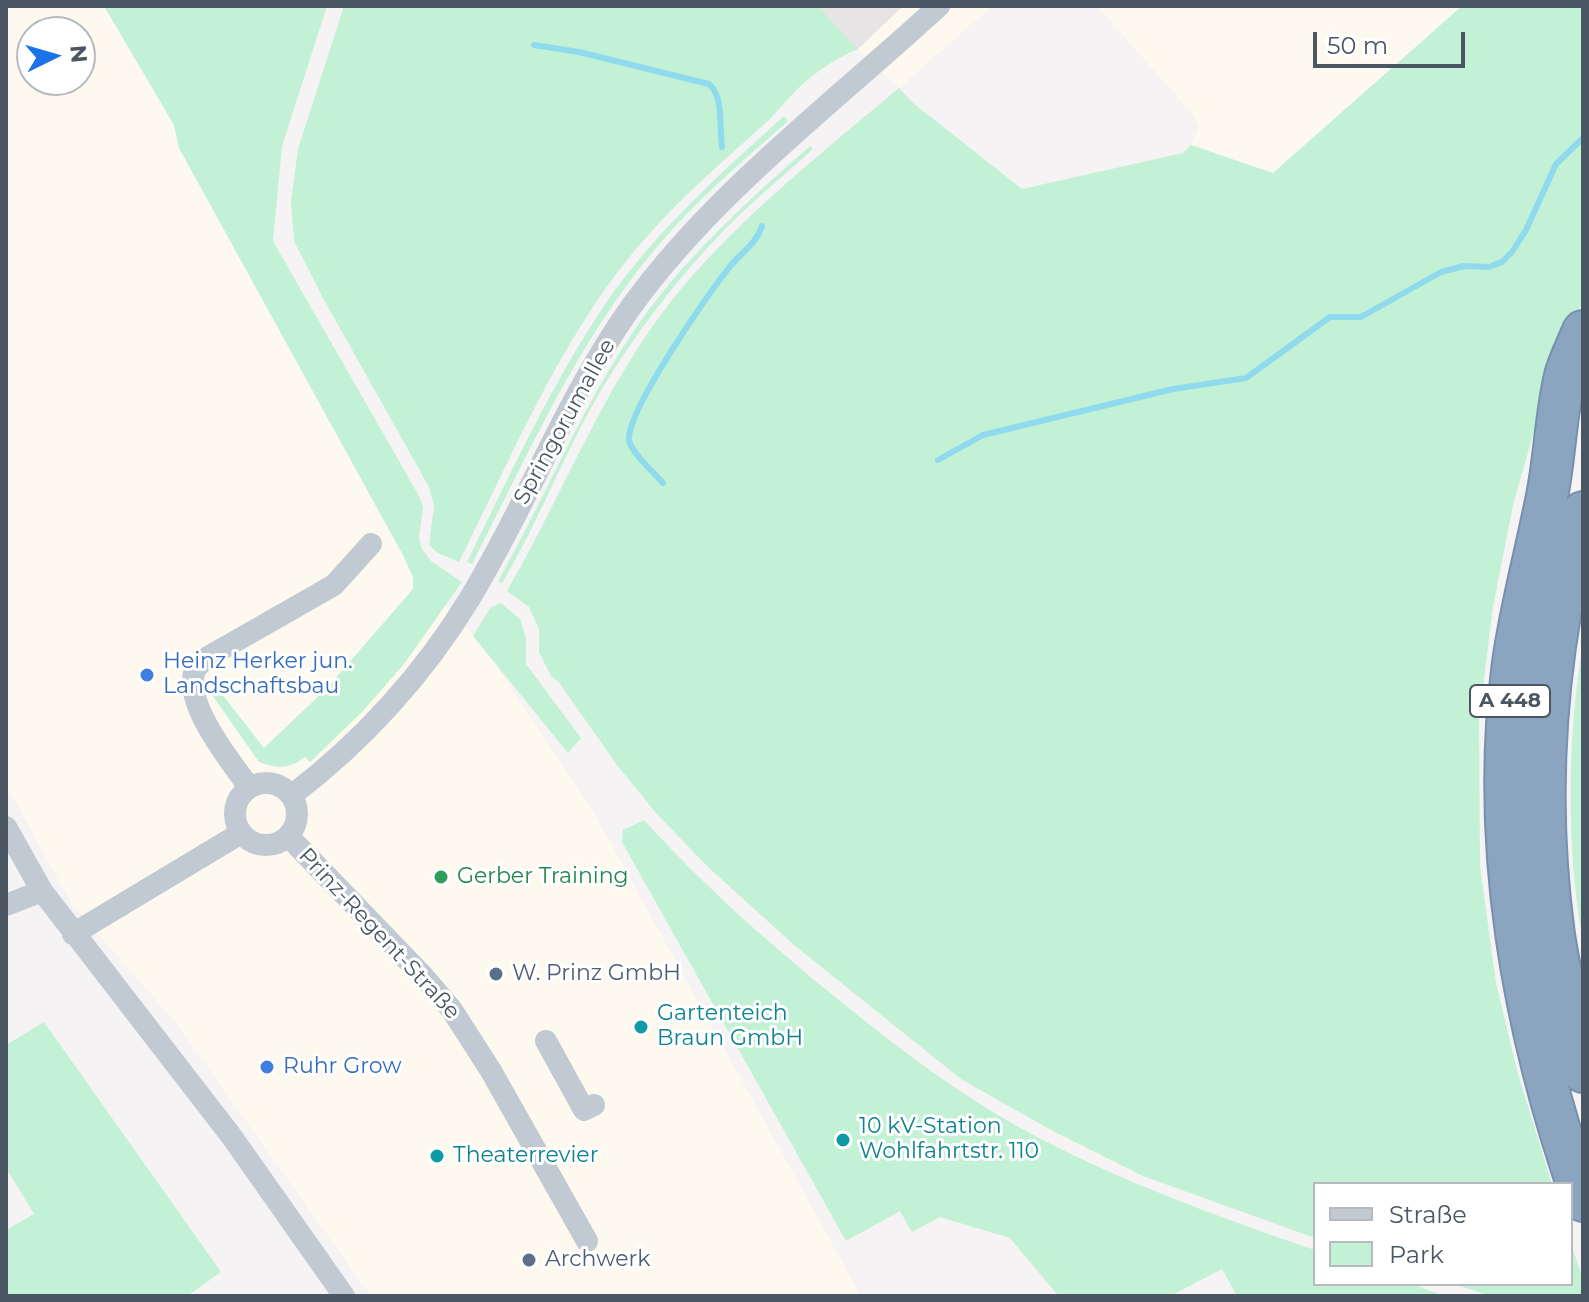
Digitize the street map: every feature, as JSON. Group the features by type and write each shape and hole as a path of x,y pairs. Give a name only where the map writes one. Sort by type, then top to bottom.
{"highway":[{"path":"1548,491 1565,375 1583,331"},
{"name":"A 448","path":"1583,388 1548,491 1523,598 1512,667 1507,754 1509,868 1515,927 1545,1082 1583,1201"},
{"name":"A 448","path":"1583,512 1565,589 1550,692 1546,759 1549,885 1555,936 1583,1072"},
{"path":"1550,692 1583,584"}],"street":[{"name":"Springorumallee","path":"292,795 357,739 399,694 470,599 588,372 652,279 705,218 939,6"},
{"path":"249,787 214,737 194,697 196,667 208,657 334,585 371,544"},
{"path":"73,934 241,833 234,816 235,804 249,787 263,782 274,783 292,795"},
{"name":"Prinz-Regent-Straße","path":"241,833 249,841 268,845 288,836 297,819 292,795"},
{"path":"6,827 42,891 232,1137 344,1296"},
{"name":"Prinz-Regent-Straße","path":"288,836 452,1010 491,1071 587,1241"},
{"path":"6,905 42,891"},
{"path":"546,1041 584,1110 594,1105"}],"shaded area":[{"path":"6,6 104,6 174,125 179,148 402,553 487,652 591,808 861,1296 371,1296 177,1024 71,903 6,784"},
{"path":"815,6 903,6 856,51"},
{"path":"818,6 992,6 899,88 857,49"},
{"path":"1097,6 1462,6 1273,173 1191,145 1199,127 1190,111"}],"green space":[{"path":"104,6 327,6 282,146 273,241 419,496 423,507 419,538 422,549 431,561 462,582 404,664 362,712 310,762 305,757 283,767 259,762 208,689 218,689 264,748 326,689 413,589 413,577 179,148 174,125"},
{"path":"344,6 818,6 857,49 804,83 764,125 676,205 620,269 567,349 521,434 459,562 438,553 429,545 434,506 429,487 294,241 291,202 298,149"},
{"path":"1462,6 1583,6 1583,300 1540,410 1513,505 1493,607 1479,720 1480,866 1496,983 1518,1074 1551,1182 1313,1182 1313,1237 1143,1176 1049,1129 961,1079 794,945 708,867 656,813 617,765 558,681 551,676 539,652 539,629 529,607 507,591 627,365 676,295 754,212 899,88 913,103 1022,189 1183,153 1191,145 1273,173"},
{"path":"784,116 788,121 687,214 627,284 577,361 472,564 467,562 550,395 608,300 669,226"},
{"path":"810,146 813,149 737,217 698,258 641,330 589,411 516,559 502,583 498,581 595,395 650,308 714,235"},
{"path":"501,603 520,619 526,638 526,664 581,738 568,753 473,636 490,608"},
{"path":"1583,644 1583,942 1571,831 1571,754"},
{"path":"644,820 712,890 809,976 908,1054 1012,1123 1073,1155 1141,1185 1313,1249 1313,1286 1417,1286 1444,1296 1237,1296 1222,1269 1170,1296 1064,1296 1056,1293 1010,1238 940,1217 912,1232 900,1211 846,1241 622,842 623,830"},
{"path":"44,1022 221,1272 187,1296 6,1296 6,1230 34,1214 6,1168 6,1045"},
{"path":"1573,1250 1583,1279 1583,1296 1490,1296 1460,1286 1573,1286"}],"waterway":[{"path":"534,45 579,52 709,84 719,104 722,147"},
{"path":"938,460 983,435 1173,389 1246,378 1330,317 1361,317 1441,272 1464,266 1489,267 1502,262 1526,230 1556,164 1583,138"},
{"path":"663,483 630,445 632,425 654,380 687,327 728,269 756,239 762,226"}],"place":[{"name":"Heinz Herker jun. Landschaftsbau","path":"147,675"},
{"name":"Gerber Training","path":"441,877"},
{"name":"W. Prinz GmbH","path":"496,974"},
{"name":"Gartenteich Braun GmbH","path":"641,1027"},
{"name":"Ruhr Grow","path":"267,1067"},
{"name":"10 kV-Station Wohlfahrtstr. 110","path":"843,1140"},
{"name":"Theaterrevier","path":"437,1156"},
{"name":"Archwerk","path":"529,1260"}]}
